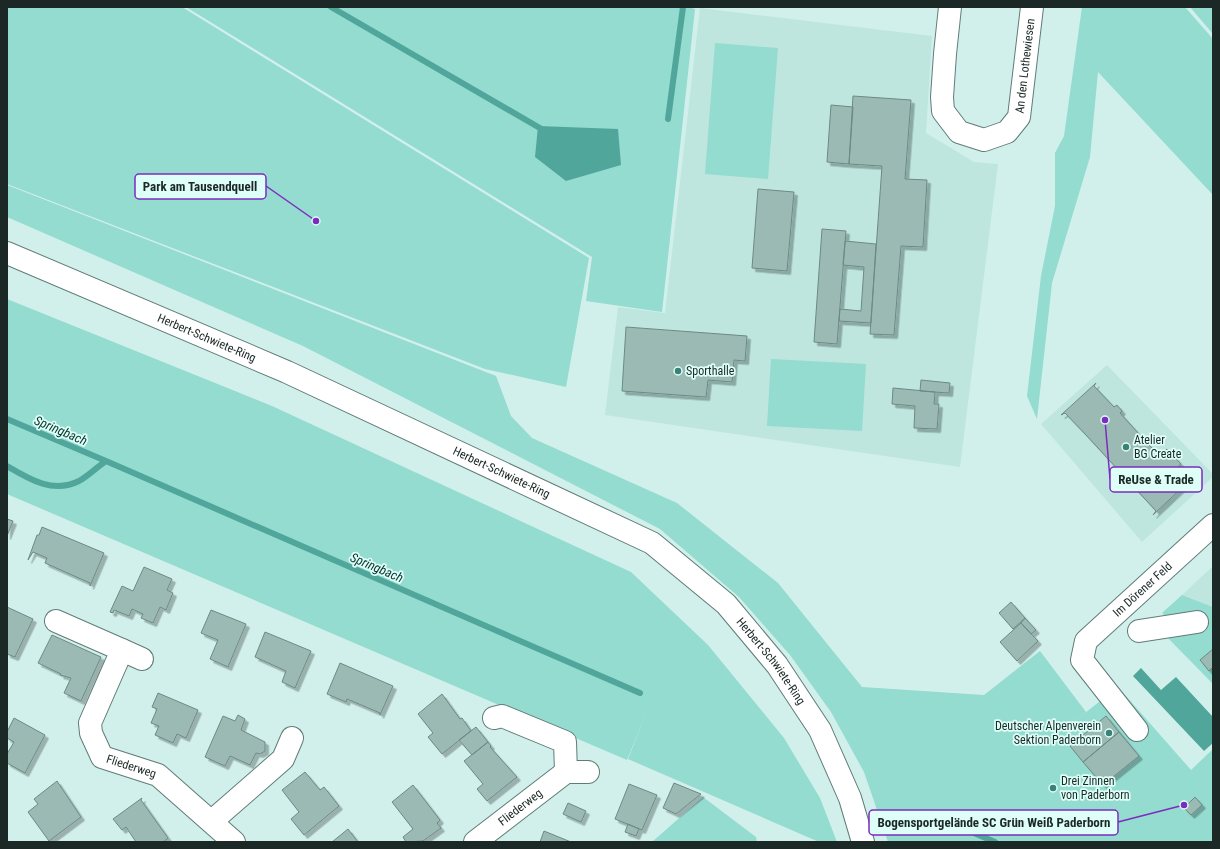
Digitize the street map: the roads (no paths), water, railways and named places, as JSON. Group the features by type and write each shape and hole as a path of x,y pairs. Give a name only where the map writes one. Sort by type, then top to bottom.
{"street":[{"name":"An den Lothewiesen","path":"950,7 942,90 943,111 959,132 984,140 1007,132 1019,117 1032,7"},
{"name":"Herbert-Schwiete-Ring","path":"7,253 287,372 652,543 726,604 777,665 820,730 850,798 863,842"},
{"name":"Im Dörener Feld","path":"1137,730 1082,660 1086,641 1213,525"},
{"path":"1119,611 1145,638 1197,622"},
{"path":"56,620 142,658"},
{"name":"Fliederweg","path":"122,650 90,723 91,733 102,757 158,775 212,821 231,841"},
{"path":"494,718 502,716 565,742 566,772 588,772"},
{"path":"212,821 283,759 292,738"},
{"name":"Fliederweg","path":"475,842 566,772"}],"waterway":[{"path":"331,7 545,131"},
{"path":"668,119 683,7"},
{"name":"Springbach","path":"7,419 106,461"},
{"name":"Springbach","path":"7,466 33,480 60,486 69,485 79,481 106,461 640,693"},
{"name":"Springbach","path":"953,824 995,842"}],"place":[{"name":"Park am Tausendquell","path":"316,221"},
{"name":"Sporthalle","path":"678,371"},
{"name":"ReUse & Trade","path":"1105,420"},
{"name":"Atelier BG Create","path":"1126,447"},
{"name":"Deutscher Alpenverein Sektion Paderborn","path":"1109,733"},
{"name":"Drei Zinnen von Paderborn","path":"1053,788"},
{"name":"Bogensportgelände SC Grün Weiß Paderborn","path":"1184,805"}]}
